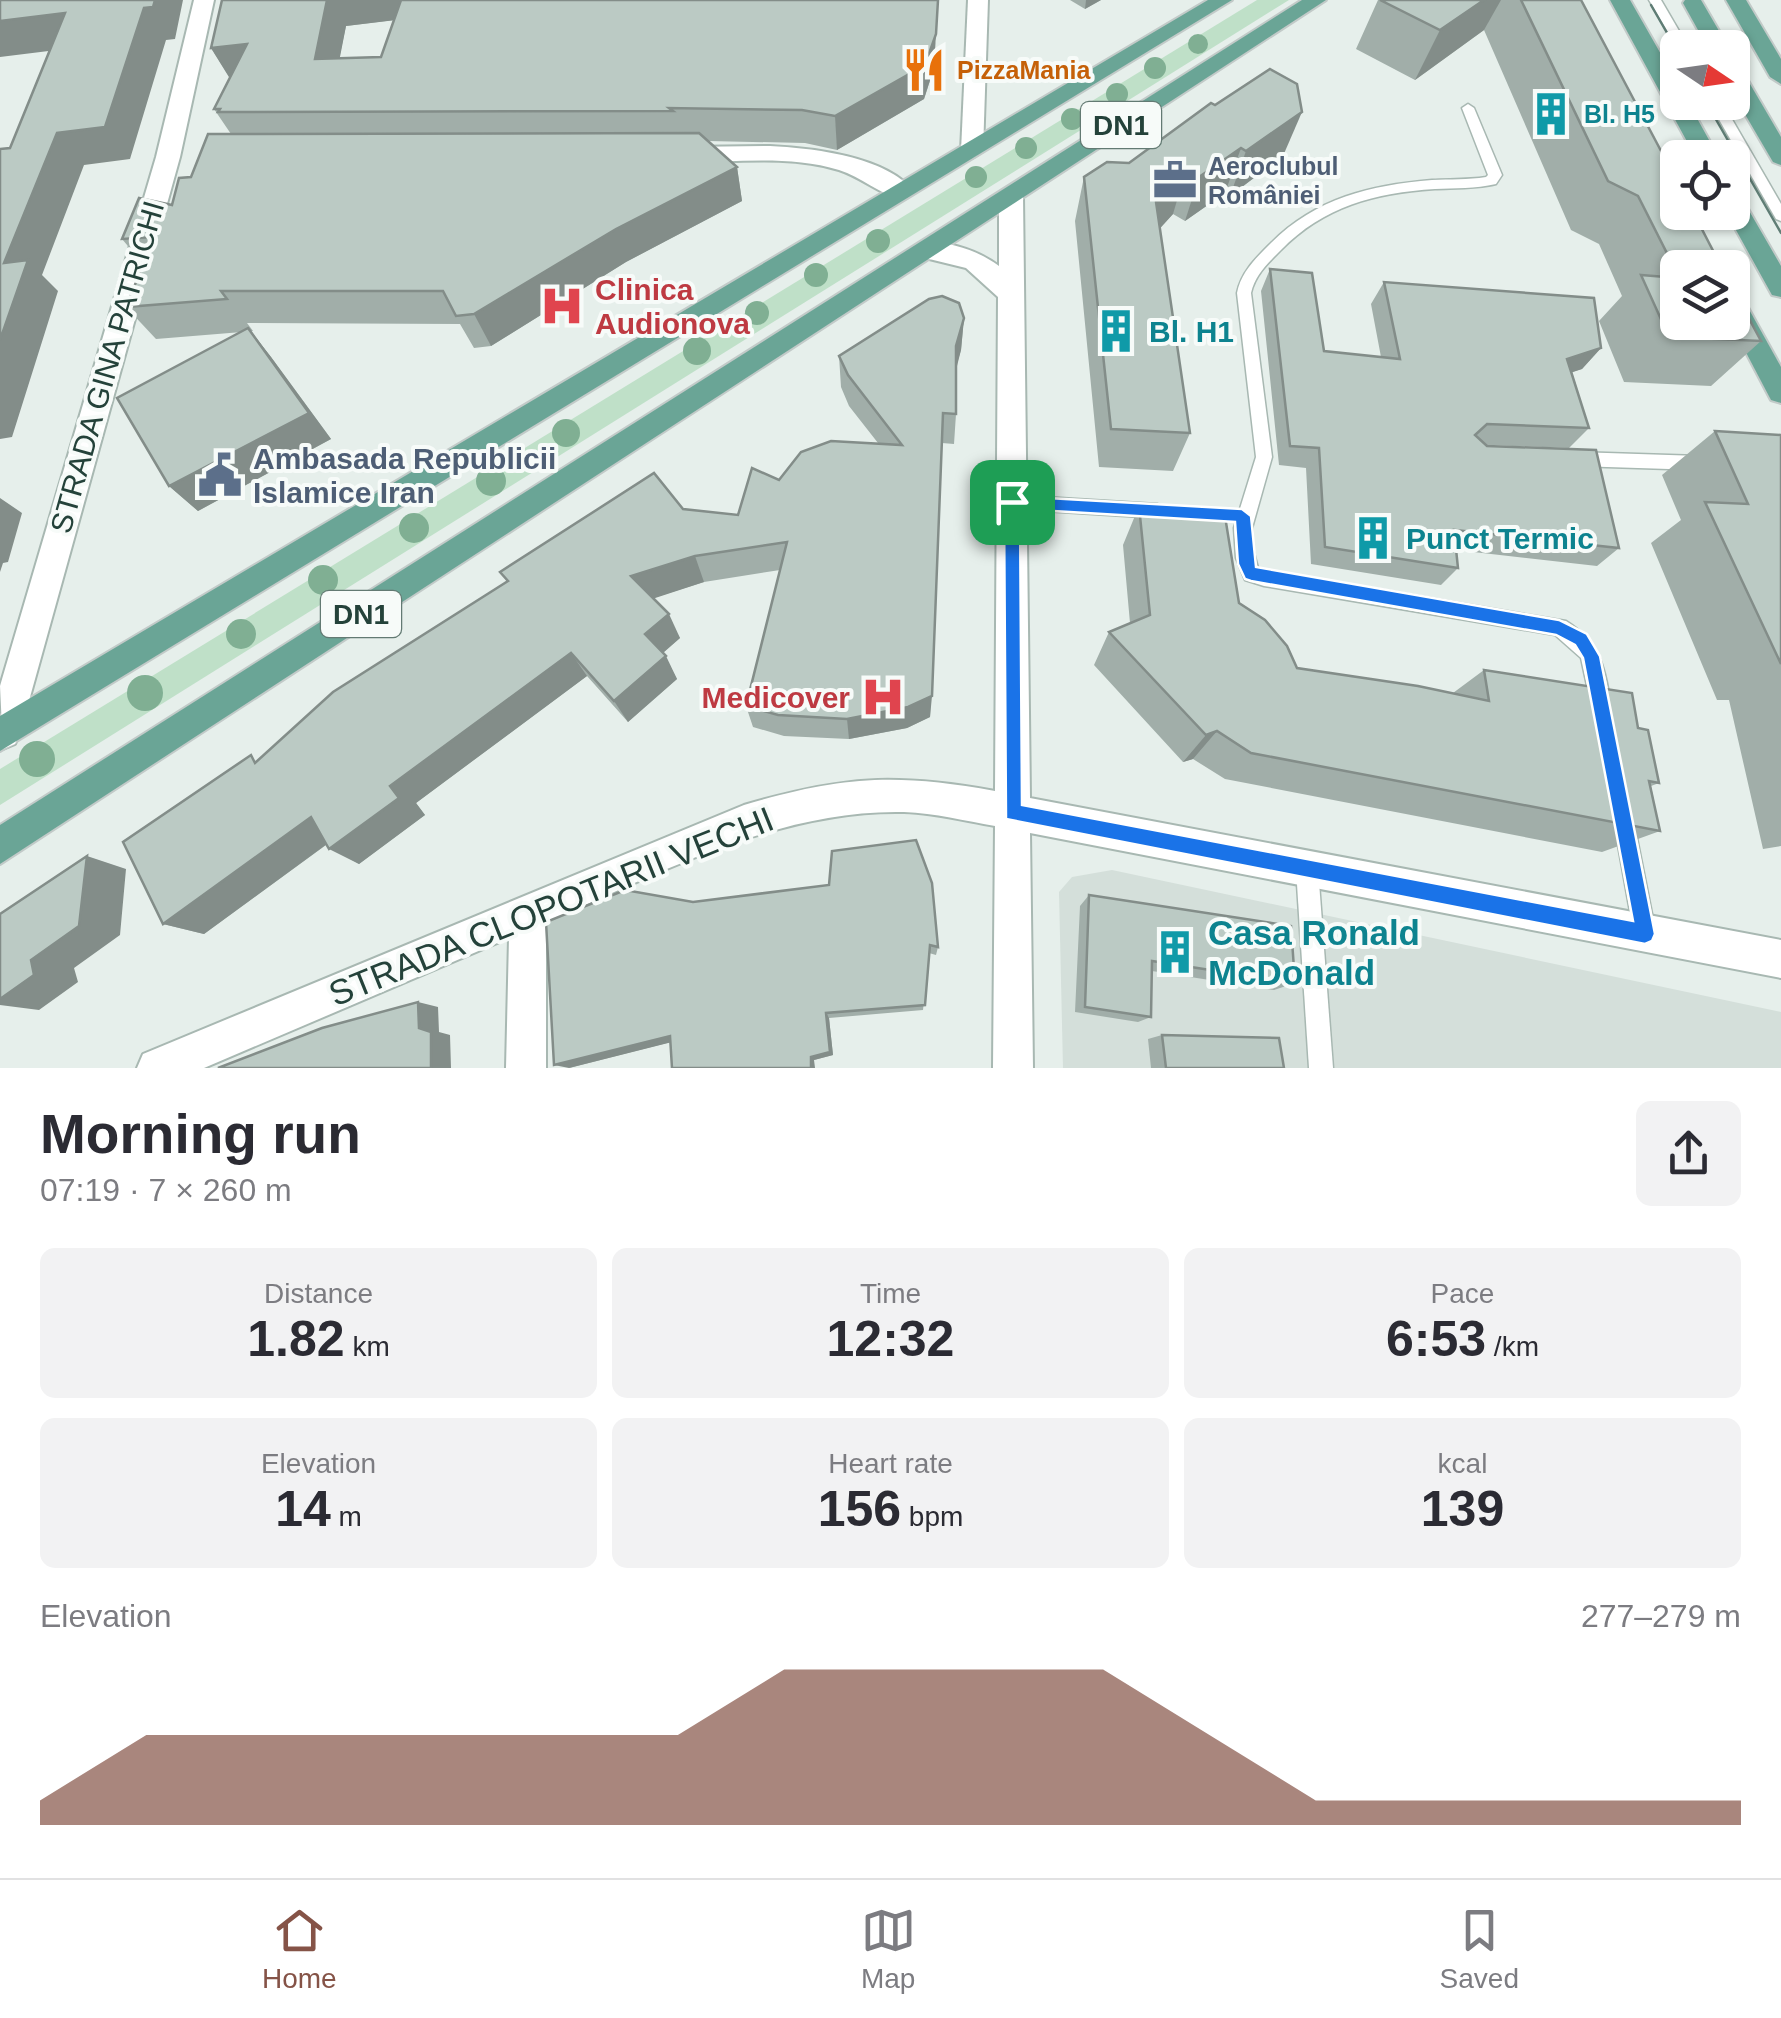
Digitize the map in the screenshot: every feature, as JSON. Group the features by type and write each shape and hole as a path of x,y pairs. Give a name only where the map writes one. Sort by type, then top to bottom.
{"main road":[{"name":"DN1","path":"2,734 1222,0"},
{"name":"DN1","path":"0,846 1316,0"},
{"path":"1620,0 1698,140"},
{"path":"1736,0 1781,76"},
{"path":"1693,3 1708,30"},
{"path":"1750,103 1781,156"},
{"path":"1748,230 1781,288"},
{"path":"1750,335 1781,392"}],"street":[{"name":"STRADA GINA PATRICHI","path":"2,734 178,157 204,0"},
{"path":"972,151 978,0"},
{"path":"665,155 825,156 858,166 902,192"},
{"path":"1011,196 1013,1068"},
{"path":"926,250 977,261 993,272 1012,295"},
{"name":"STRADA CLOPOTARII VECHI","path":"157,1068 719,831 806,804 890,793 1013,812 1781,959"},
{"path":"526,1068 528,913"}],"lane":[{"path":"1655,0 1672,30"},
{"path":"1468,108 1494,175 1491,180 1387,188 1332,202 1316,210 1247,280 1244,293 1264,457 1260,478 1233,515 1251,574 1559,628 1581,639 1592,656 1606,730"},
{"path":"1725,120 1781,216"},
{"path":"1548,458 1723,464"},
{"path":"1012,502 1185,512"},
{"path":"1620,804 1645,934"},
{"path":"1306,870 1321,1068"}],"shaded area":[{"path":"1112,870 1781,1012 1781,1068 1063,1068 1059,892 1072,877"}],"green space":[{"path":"1257,0 1289,0 0,805 0,769"}],"building":[{"path":"0,0 155,0 153,7 144,8 105,127 57,133 4,263 28,260 0,340 0,149 10,148 65,13 0,21"},
{"path":"222,0 327,0 315,59 381,57 401,0 938,0 936,34 925,65 835,116 802,110 669,108 673,111 218,112 220,109 214,109 247,44 211,48"},
{"path":"1380,0 1484,0 1440,30"},
{"path":"1521,0 1581,0 1660,149 1660,230 1702,230 1713,250 1665,250 1638,196 1608,181"},
{"path":"1270,69 1297,84 1302,112 1246,151 1241,148 1199,177 1186,170 1156,202 1190,433 1111,429 1084,177 1107,162 1129,163 1211,103 1215,105"},
{"path":"699,133 737,167 616,229 474,314 456,316 443,291 221,291 227,299 126,307 154,237 122,239 139,198 172,205 179,178 191,177 208,134"},
{"path":"1270,269 1312,273 1324,351 1400,359 1384,282 1594,298 1601,348 1567,359 1589,428 1487,424 1475,435 1487,446 1596,450 1619,548 1454,530 1458,568 1325,547 1319,448 1290,446"},
{"path":"1641,275 1660,277 1660,317"},
{"path":"942,296 959,303 964,318 956,346 956,414 943,413 932,696 908,707 847,719 778,715 746,706 787,542 695,556 631,576 669,614 645,634 666,656 614,701 571,653 390,786 399,798 329,849 311,817 163,924 123,842 251,755 255,763 333,692 508,581 500,572 654,473 683,509 738,515 752,468 779,480 801,452 831,441 902,445 848,375 839,356 929,299"},
{"path":"1750,321 1761,341 1738,340 1750,340"},
{"path":"248,328 309,413 169,486 117,398"},
{"path":"1715,431 1781,435 1781,664 1705,502 1748,504"},
{"path":"1139,506 1224,510 1239,603 1265,620 1287,646 1297,668 1489,701 1484,670 1632,693 1638,728 1648,730 1659,783 1649,781 1660,831 1251,753 1217,731 1206,735 1109,632 1150,615"},
{"path":"916,840 932,883 938,947 930,945 925,1005 826,1013 830,1052 811,1057 811,1068 672,1068 670,1036 554,1065 546,922 625,890 693,902 829,885 832,851"},
{"path":"87,856 79,926 31,960 34,975 0,999 0,914"},
{"name":"Casa Ronald McDonald","path":"1089,895 1291,926 1295,983 1152,961 1151,1017 1085,1007"},
{"path":"418,1002 419,1028 431,1032 431,1068 218,1068 322,1028"},
{"path":"1162,1035 1279,1038 1284,1068 1166,1068"}],"tram line":[{"path":"1651,5 1665,30"},
{"path":"1716,120 1781,233"}],"place":[{"name":"PizzaMania","path":"924,70"},
{"name":"Bl. H5","path":"1551,114"},
{"name":"Aeroclubul României","path":"1175,180"},
{"name":"Clinica Audionova","path":"562,306"},
{"name":"Bl. H1","path":"1116,331"},
{"name":"Ambasada Republicii Islamice Iran","path":"220,475"},
{"name":"Punct Termic","path":"1373,538"},
{"name":"Medicover","path":"883,697"},
{"name":"Casa Ronald McDonald","path":"1175,952"}],"route":[{"path":"1012,502 1242,516 1246,564 1251,574 1559,628 1581,639 1592,656 1645,934 1013,812 1012,502"}]}
